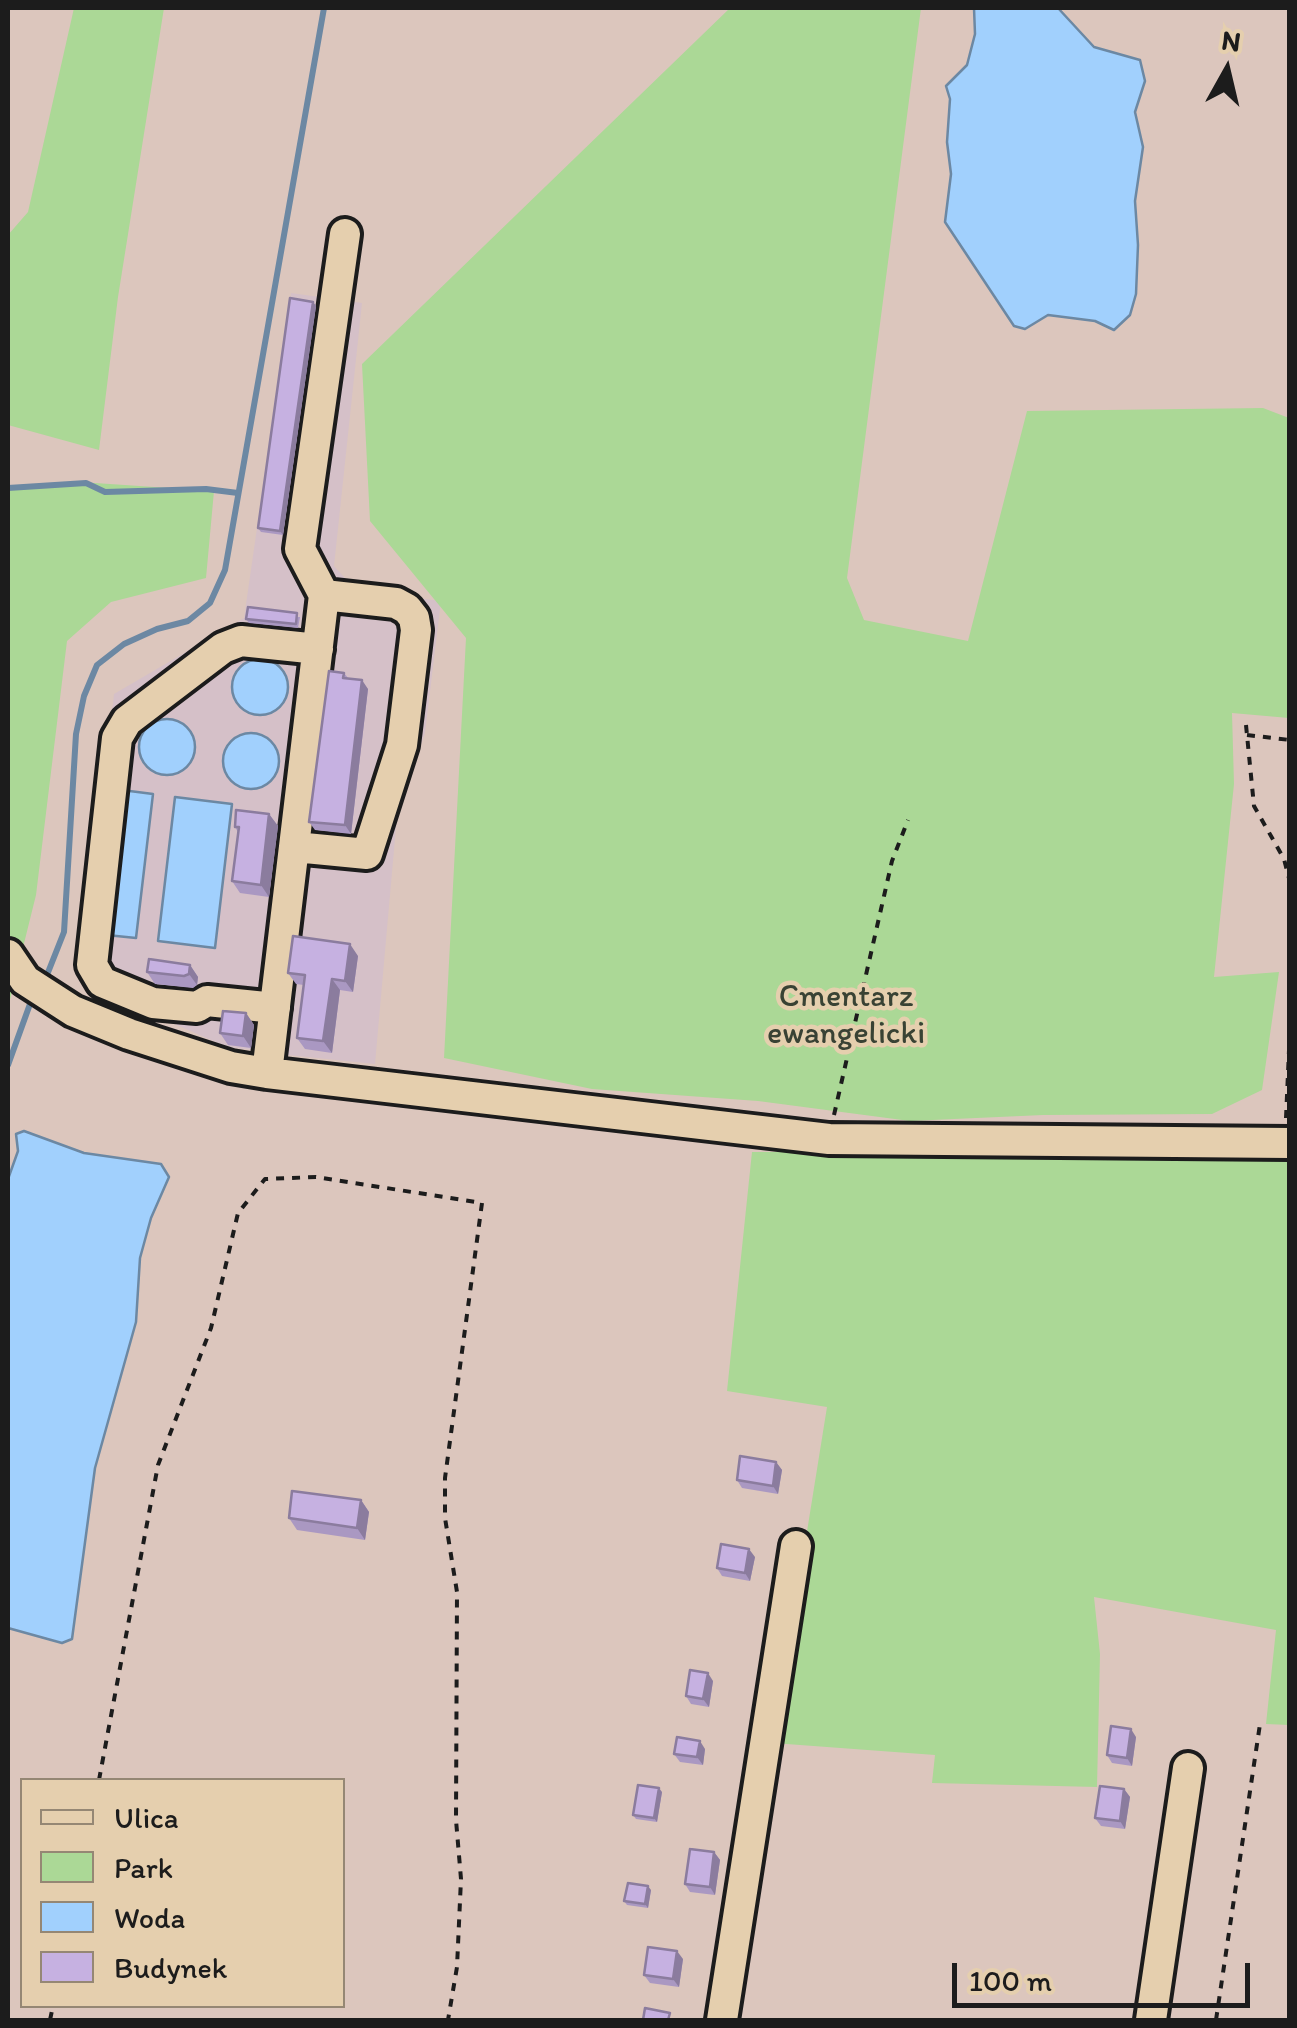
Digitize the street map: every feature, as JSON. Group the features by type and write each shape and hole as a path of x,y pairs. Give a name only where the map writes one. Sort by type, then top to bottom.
{"street":[{"path":"267,1073 324,594 300,548 345,234"},
{"path":"295,847 367,854 402,745 416,630 414,618 396,603 324,594"},
{"path":"275,1008 207,1002 196,1007 153,1003 102,982 92,965 116,738 127,720 223,648 242,641 318,649"},
{"path":"8,955 25,980 73,1010 129,1034 231,1066 267,1073 829,1139 1287,1143"},
{"path":"722,2020 796,1546"},
{"path":"1151,2020 1188,1768"}],"path":[{"path":"1246,725 1254,806 1284,859 1290,882"},
{"path":"1247,735 1290,740"},
{"path":"829,1139 892,861 908,820"},
{"path":"1287,1143 1290,1028"},
{"path":"99,1778 158,1464 210,1328 238,1212 265,1179 316,1177 482,1203 445,1478 445,1518 457,1592 456,1820 461,1879 458,1967 448,2020"},
{"path":"1216,2020 1260,1724"}],"shaded area":[{"path":"291,293 362,303 334,566 356,590 441,601 425,733 397,816 375,1064 288,1055 280,1047 257,1044 253,1050 227,1047 92,988 85,963 114,694 244,618"}],"green space":[{"path":"74,8 164,8 118,297 99,450 8,425 8,235 28,212"},
{"name":"Cmentarz ewangelicki","path":"730,8 921,8 847,578 864,620 968,641 1027,411 1263,408 1289,418 1289,718 1232,713 1234,784 1214,977 1279,972 1262,1090 1212,1114 910,1121 758,1101 592,1089 444,1058 466,638 370,521 362,364"},
{"path":"80,482 214,491 206,578 111,602 67,641 36,895 8,1008 8,486"},
{"path":"1289,1150 1289,1725 1266,1724 1276,1630 1094,1597 1100,1654 1097,1787 932,1783 935,1755 773,1743 827,1407 727,1391 752,1152"}],"water":[{"path":"974,8 1058,8 1094,47 1140,60 1145,81 1135,112 1143,147 1135,201 1136,294 1130,315 1114,330 1095,321 1048,315 1025,329 1014,326 945,222 951,174 947,142 950,99 946,86 967,65 975,34"},
{"path":"260,659 280,667 288,687 280,707 260,715 240,707 232,687 240,667"},
{"path":"167,719 187,727 195,747 187,767 167,775 147,767 139,747 147,727"},
{"path":"251,733 271,741 279,761 271,781 251,789 231,781 223,761 231,741"},
{"path":"114,789 153,794 136,938 97,934"},
{"path":"175,797 232,804 215,948 158,941"},
{"path":"24,1131 84,1153 161,1164 169,1177 151,1218 140,1258 136,1322 95,1468 72,1639 62,1643 8,1628 8,1179 18,1151 16,1134"}],"building":[{"path":"290,298 313,302 280,531 258,528"},
{"path":"248,607 297,613 296,624 246,619"},
{"path":"329,671 344,673 343,678 362,680 345,825 309,822"},
{"path":"236,810 269,814 261,885 232,881 239,827 235,827"},
{"path":"293,936 350,944 345,981 332,979 323,1041 297,1038 305,975 288,973"},
{"path":"149,959 190,965 189,974 147,972"},
{"path":"223,1011 246,1013 243,1036 220,1033"},
{"path":"740,1456 776,1462 773,1486 737,1480"},
{"path":"292,1491 361,1500 357,1528 289,1518"},
{"path":"721,1544 749,1549 745,1573 717,1568"},
{"path":"690,1670 708,1673 703,1699 686,1696"},
{"path":"1111,1726 1131,1729 1127,1758 1107,1755"},
{"path":"677,1737 700,1741 697,1757 674,1754"},
{"path":"638,1785 659,1788 654,1818 633,1815"},
{"path":"1100,1786 1124,1789 1120,1821 1095,1818"},
{"path":"690,1849 714,1852 710,1887 685,1884"},
{"path":"628,1883 648,1886 645,1904 624,1901"},
{"path":"648,1947 677,1951 673,1979 644,1975"},
{"path":"645,2008 670,2013 668,2020 643,2020"}],"waterway":[{"path":"45,980 64,932 76,734 84,696 97,665 124,644 188,621 210,603 225,570 324,8"},
{"path":"8,488 86,483 105,492 206,489 238,493"},
{"path":"8,1065 30,1004"}]}
